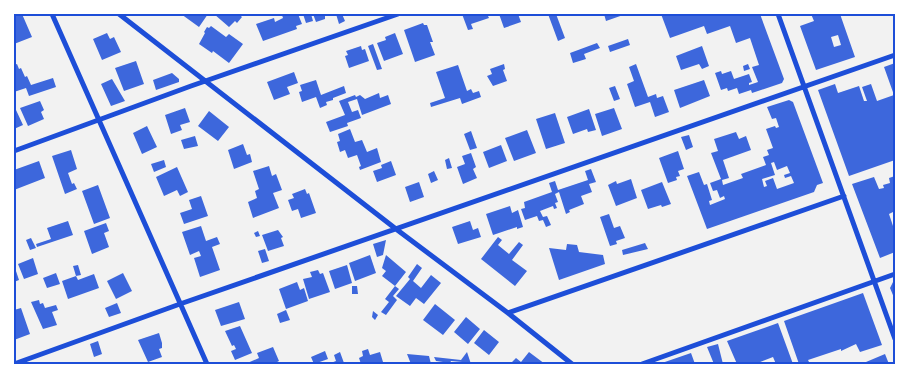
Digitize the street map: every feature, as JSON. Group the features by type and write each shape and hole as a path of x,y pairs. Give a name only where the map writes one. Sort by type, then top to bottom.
{"street":[{"path":"52,14 206,364"},
{"path":"119,14 572,364"},
{"path":"14,151 398,14"},
{"path":"778,14 895,339"},
{"path":"14,364 180,304 805,88 895,55"},
{"path":"508,313 844,196"},
{"path":"642,364 895,274"}],"building":[{"path":"14,14 22,14 32,37 14,44"},
{"path":"181,14 208,14 199,27"},
{"path":"214,14 239,14 242,17 237,23 235,21 229,27"},
{"path":"298,14 302,24 296,26 297,29 263,41 256,24 274,18 275,22 283,18 282,15"},
{"path":"303,14 311,14 313,21 306,23"},
{"path":"313,14 331,14 325,16 325,19 316,22"},
{"path":"336,14 342,14 345,21 339,24"},
{"path":"462,14 487,14 489,18 471,24 473,29 468,30"},
{"path":"499,14 518,14 521,22 504,28"},
{"path":"548,14 556,14 565,38 558,41"},
{"path":"604,14 626,14 606,21"},
{"path":"661,14 760,14 784,79 782,83 752,93 751,90 739,94 737,88 728,91 727,88 721,90 715,73 721,71 722,74 731,71 734,79 749,74 752,82 749,85 758,82 752,67 759,65 750,38 736,43 730,26 707,34 704,26 670,38"},
{"path":"811,14 840,14 855,57 816,70 800,26 814,21","holes":["838,35 841,45 834,47 831,37"]},
{"path":"423,23 427,25 435,55 415,62 404,30"},
{"path":"211,26 226,37 229,34 243,44 229,63 213,51 212,53 199,44 207,27"},
{"path":"107,33 110,39 114,37 121,52 102,60 93,39"},
{"path":"395,33 403,54 384,61 377,43 386,40 385,37"},
{"path":"628,39 630,45 610,52 608,46"},
{"path":"597,43 600,48 584,54 586,59 573,63 570,53"},
{"path":"373,44 382,69 377,70 368,46"},
{"path":"361,46 362,50 365,49 369,61 349,68 345,56 348,55 346,51"},
{"path":"702,46 709,66 702,69 699,64 681,70 676,56"},
{"path":"136,61 144,84 124,91 115,68"},
{"path":"895,63 895,160 849,176 818,90 835,84 838,93 859,86 864,101 867,101 862,87 871,84 877,101 894,95 884,67"},
{"path":"17,64 25,77 27,76 31,85 53,78 56,87 29,96 26,88 14,92 14,65"},
{"path":"504,64 505,69 503,70 507,81 493,86 487,76 492,74 490,69"},
{"path":"636,64 648,97 656,94 657,98 663,96 669,112 655,117 650,102 635,107 627,84 634,81 629,67"},
{"path":"748,64 750,69 744,71 743,66"},
{"path":"458,65 467,91 471,89 473,93 479,91 481,97 462,104 460,98 431,107 430,103 445,98 436,72"},
{"path":"294,72 298,83 287,87 290,94 274,100 267,82"},
{"path":"172,73 179,79 179,82 156,90 153,80"},
{"path":"112,79 125,101 111,106 101,84"},
{"path":"316,80 321,95 344,86 346,93 326,102 327,105 320,108 316,97 302,102 299,92 302,91 300,85"},
{"path":"704,80 710,96 680,108 674,90"},
{"path":"615,86 620,99 614,101 609,88"},
{"path":"379,93 380,98 388,95 391,104 362,115 357,99 348,102 352,112 358,110 361,118 347,123 348,126 330,132 326,122 345,115 339,101 355,95 356,97 360,95 365,99"},
{"path":"789,100 793,102 823,183 817,185 814,192 707,229 687,176 699,172 704,185 707,184 712,200 709,201 710,205 725,199 724,196 720,198 717,190 713,191 710,183 721,179 711,153 718,151 714,139 736,132 739,139 746,136 751,150 723,160 729,178 722,180 723,185 743,178 741,174 766,165 763,157 769,155 767,150 773,148 766,129 775,126 776,128 779,127 776,118 772,119 767,107","holes":["774,162 777,170 787,166 790,173 784,175 785,178 791,176 794,183 777,189 773,178 765,181 767,186 764,187 762,179 775,175 771,163"]},
{"path":"40,101 44,110 41,112 44,119 28,126 20,108"},
{"path":"185,108 190,122 180,125 182,130 171,134 165,115"},
{"path":"614,108 622,129 602,136 595,114"},
{"path":"589,109 596,130 588,132 587,129 573,134 567,117"},
{"path":"16,110 23,125 14,129 14,111"},
{"path":"209,111 229,127 218,141 198,126"},
{"path":"555,113 565,143 546,149 536,119"},
{"path":"147,126 157,147 142,154 133,133"},
{"path":"350,129 355,142 362,140 367,152 377,148 381,162 360,170 359,167 361,166 357,155 348,158 345,150 340,152 337,142 340,141 338,134"},
{"path":"527,130 536,153 514,161 505,138"},
{"path":"471,131 477,148 470,150 464,134"},
{"path":"689,135 693,147 686,150 681,137"},
{"path":"195,136 198,146 184,149 181,140"},
{"path":"243,144 247,155 250,154 252,162 234,169 228,150"},
{"path":"501,145 507,161 489,168 483,152"},
{"path":"71,150 77,169 68,173 72,184 74,183 77,189 65,194 52,156"},
{"path":"678,151 684,169 678,171 680,176 676,177 677,180 668,183 659,158"},
{"path":"471,153 476,167 473,169 477,178 463,184 457,167 465,164 462,156"},
{"path":"449,158 452,168 447,169 445,160"},
{"path":"164,160 166,167 154,172 151,164"},
{"path":"39,161 45,178 14,190 14,170"},
{"path":"391,161 396,175 377,182 373,171 382,168 381,165"},
{"path":"269,166 272,176 276,174 282,190 273,193 279,208 253,218 248,202 257,198 255,191 259,189 253,171"},
{"path":"177,167 188,192 180,196 177,190 164,196 156,177"},
{"path":"591,169 596,182 589,184 592,192 581,196 584,204 569,210 570,212 566,214 559,192 555,194 558,202 555,203 557,208 554,209 553,206 540,211 543,217 547,216 551,225 546,227 543,220 539,221 537,216 525,220 521,209 525,208 524,202 552,192 549,183 555,181 558,190 588,180 585,171"},
{"path":"434,171 438,180 431,183 428,174"},
{"path":"895,176 895,211 889,214 895,232 895,252 880,258 852,184 874,177 879,189 884,188 883,185 890,183 889,178"},
{"path":"631,179 637,198 616,206 608,185 616,181 617,184"},
{"path":"419,182 424,197 410,202 405,187"},
{"path":"662,182 671,204 648,209 641,190"},
{"path":"98,185 110,218 94,224 82,191"},
{"path":"305,189 307,194 309,193 316,213 301,218 298,209 292,211 288,200 294,198 292,194"},
{"path":"201,196 208,216 184,224 180,213 192,209 189,200"},
{"path":"510,206 512,213 518,210 523,227 517,229 517,227 493,235 486,214"},
{"path":"609,214 614,228 620,226 625,238 616,241 617,244 610,246 600,217"},
{"path":"68,221 73,235 37,247 36,244 51,239 47,228"},
{"path":"470,221 473,230 478,228 481,237 458,244 452,227"},
{"path":"106,223 109,231 104,233 109,247 92,254 84,231"},
{"path":"201,226 206,241 217,237 220,244 212,247 220,270 200,277 194,258 201,256 199,251 190,255 182,232"},
{"path":"278,230 283,237 281,238 284,246 268,251 262,235"},
{"path":"258,231 260,236 256,237 254,233"},
{"path":"498,237 502,240 498,245 509,254 519,242 523,245 512,260 527,271 515,286 481,259"},
{"path":"31,238 36,248 30,250 26,240"},
{"path":"386,240 383,255 377,257 373,244"},
{"path":"645,243 648,249 623,255 622,250"},
{"path":"567,244 577,245 579,252 603,255 605,264 559,280 549,248 566,250"},
{"path":"265,249 269,261 262,263 258,251"},
{"path":"370,255 376,273 355,281 349,263"},
{"path":"386,255 406,272 395,286 382,276 386,271 382,268"},
{"path":"33,258 38,274 24,279 18,264"},
{"path":"417,264 422,268 413,281 421,288 431,275 441,283 424,304 416,298 410,306 396,296 410,279 408,277"},
{"path":"14,265 19,280 14,282"},
{"path":"78,265 81,275 76,276 73,266"},
{"path":"347,265 352,283 335,289 329,271"},
{"path":"318,270 320,274 323,273 330,292 309,299 303,279 312,277 310,272"},
{"path":"56,273 60,284 47,288 43,278"},
{"path":"123,273 132,291 116,299 107,281"},
{"path":"94,274 99,288 68,299 62,281 76,276 78,280"},
{"path":"895,281 895,300 890,288"},
{"path":"297,282 300,290 304,288 308,301 286,309 279,289"},
{"path":"352,286 357,286 358,294 352,294"},
{"path":"395,286 399,289 393,296 397,300 386,315 381,312 389,302 385,299"},
{"path":"863,293 882,345 860,352 856,344 841,351 841,349 799,364 784,321"},
{"path":"39,300 40,304 43,303 45,308 56,305 58,310 52,312 57,325 43,329 31,302"},
{"path":"239,302 245,319 221,326 215,310"},
{"path":"117,303 121,313 109,317 105,308"},
{"path":"435,304 455,320 443,335 423,320"},
{"path":"21,308 30,334 14,340 14,310"},
{"path":"286,310 290,320 280,323 277,314"},
{"path":"373,311 378,315 375,320 372,317"},
{"path":"466,317 480,329 468,344 454,332"},
{"path":"778,323 793,364 776,364 773,357 755,364 737,364 727,341"},
{"path":"240,326 252,353 235,360 231,351 236,349 234,345 232,346 225,331"},
{"path":"484,330 499,342 489,355 474,343"},
{"path":"159,333 162,348 159,349 162,357 148,362 138,340"},
{"path":"98,341 102,354 94,357 90,344"},
{"path":"718,344 723,364 714,364 707,347"},
{"path":"273,347 279,361 273,364 245,364 259,358 257,353"},
{"path":"368,349 370,355 380,352 383,362 378,364 361,364 359,358 363,356 362,351"},
{"path":"325,351 328,359 314,364 311,357"},
{"path":"340,352 344,363 328,364 336,361 334,355"},
{"path":"467,352 471,364 436,361 434,357 461,360"},
{"path":"529,352 545,364 510,364 516,358 521,362"},
{"path":"691,353 695,364 659,364"},
{"path":"407,354 429,356 431,364 411,364"},
{"path":"885,354 889,364 868,364 866,362"}]}
